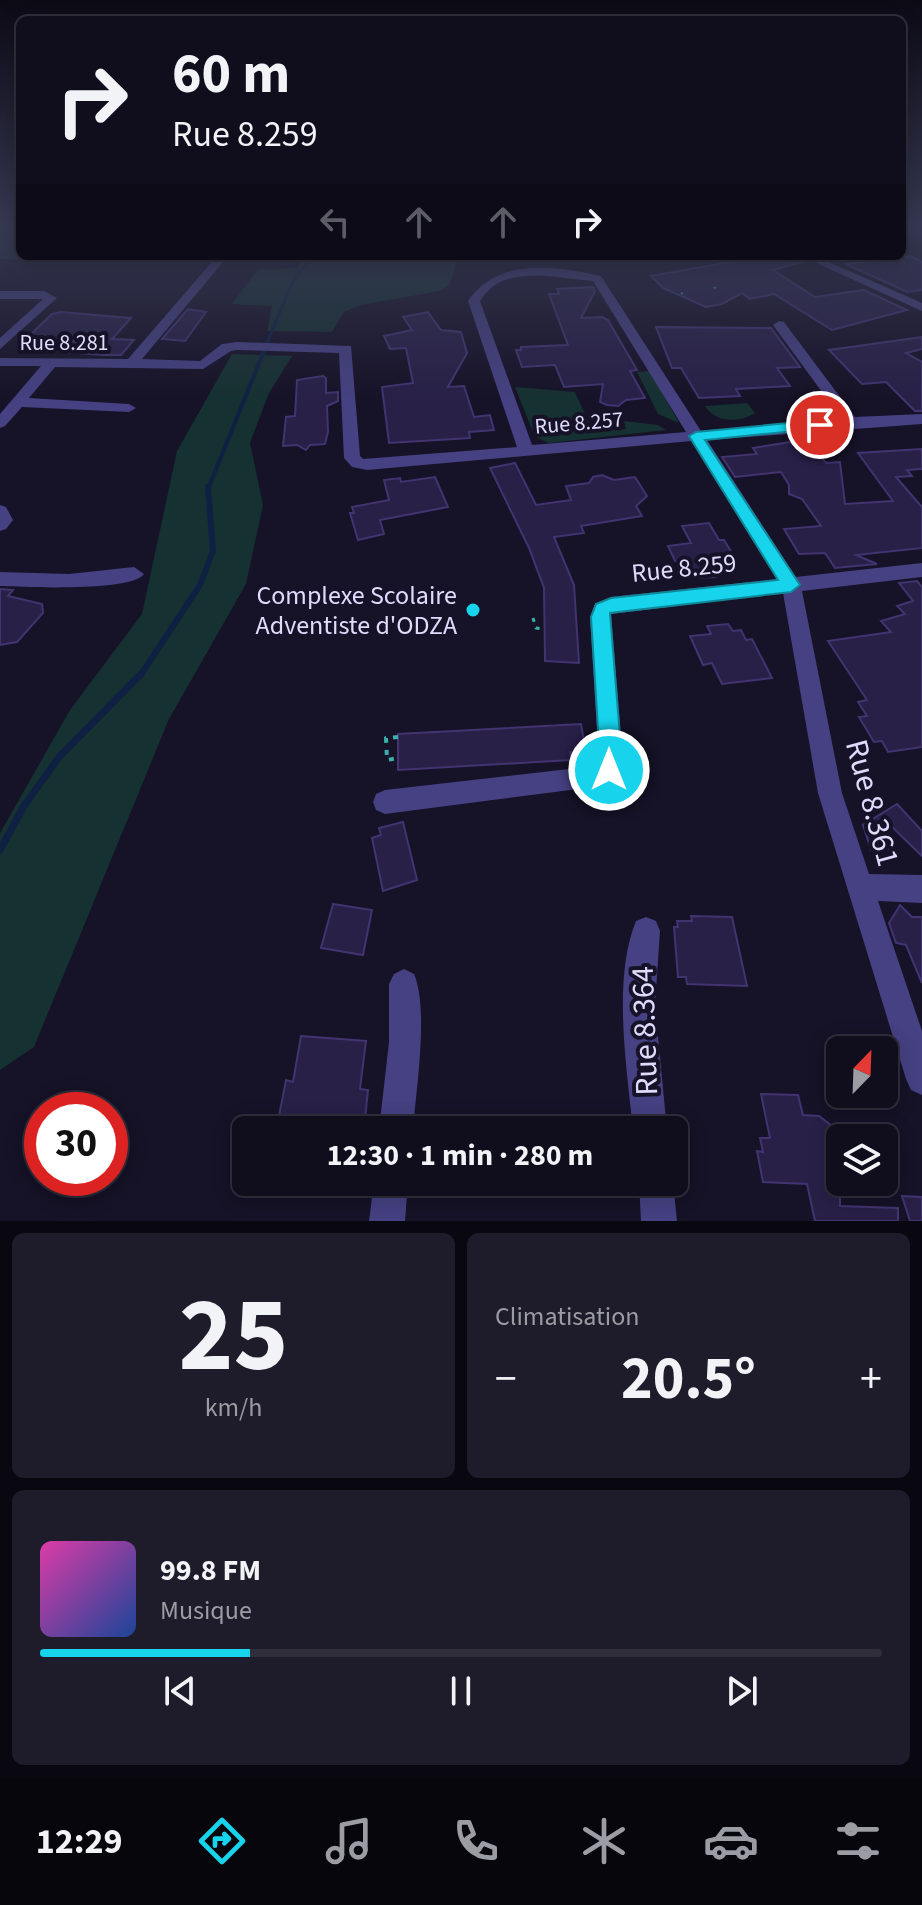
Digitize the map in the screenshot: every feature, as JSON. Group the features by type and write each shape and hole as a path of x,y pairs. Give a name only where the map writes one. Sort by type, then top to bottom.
{"street":[{"name":"Rue 8.281","path":"0,362 132,363 198,285"},
{"path":"484,285 474,301 526,450"},
{"path":"603,285 791,585"},
{"path":"872,285 922,307"},
{"path":"0,295 44,295 51,298 0,345"},
{"path":"779,325 851,422"},
{"name":"Rue 8.257","path":"132,363 203,365 227,347 237,346 346,349 352,458 358,463 391,463 851,422 922,419"},
{"path":"0,423 51,363"},
{"path":"0,396 129,408"},
{"path":"0,511 4,520 0,525"},
{"name":"Rue 8.259","path":"385,802 600,777 609,770 611,761 600,617 602,609 611,605 922,570"},
{"path":"0,579 90,580 134,574"},
{"name":"Rue 8.361","path":"791,585 830,793 922,1079"},
{"path":"859,887 922,889"},
{"name":"Rue 8.364","path":"646,931 640,958 649,1116"},
{"path":"397,1116 404,1042 404,984"},
{"path":"387,1221 390,1196"},
{"path":"657,1196 659,1221"}],"path":[{"path":"714,287 718,290"},
{"path":"681,293 686,295"},
{"path":"533,618 536,628 544,629"},
{"path":"398,737 386,738 386,755 387,760 398,758"}],"green space":[{"path":"246,285 449,285 440,291 360,305 344,312 332,332 267,331 272,306 232,304"},
{"path":"232,354 292,356 269,393 250,443 263,505 246,584 169,719 34,1047 0,1070 0,833 70,710 142,614 177,451"},
{"path":"650,371 679,423 658,414 637,372"},
{"path":"515,387 575,392 593,432 626,429 624,421 658,425 666,430 549,443 535,437"},
{"path":"747,403 755,413 735,420 715,416 705,406"}],"building":[{"path":"660,285 796,285 815,297 864,290 907,310 832,330 774,294 750,299 742,293 722,304 706,307"},
{"path":"892,285 922,285 922,290 907,292"},
{"path":"593,287 595,291 581,318 602,317 608,320 637,370 630,371 645,398 626,400 618,406 607,405 600,402 603,384 564,387 555,365 522,367 516,350 521,350 521,347 568,345 549,294 559,294 557,289"},
{"path":"188,309 206,312 185,341 162,339"},
{"path":"61,312 131,318 112,339 134,340 121,355 105,355 63,352 75,340 27,338 52,314"},
{"path":"428,312 441,330 461,332 467,353 448,387 464,386 474,417 490,415 494,430 469,432 470,438 389,443 382,387 413,383 406,348 390,349 384,336 412,330 403,317"},
{"path":"656,327 771,328 800,367 777,368 790,386 736,389 740,396 699,398 681,368 672,368"},
{"path":"922,337 922,349 906,353 922,362 922,411 915,411 886,382 862,384 829,350"},
{"path":"326,378 326,393 338,392 338,401 327,406 325,444 310,445 306,450 297,445 283,446 286,417 295,416 297,380"},
{"path":"790,442 810,443 826,463 840,462 845,504 893,501 858,453 922,449 922,469 907,470 912,476 896,477 922,507 922,548 856,555 877,564 835,568 825,553 799,554 784,529 821,526 802,499 789,494 789,485 781,472 735,477 722,457 757,454 753,448"},
{"path":"515,463 536,505 571,500 566,486 589,483 593,477 602,475 614,480 635,477 647,496 636,506 642,516 581,526 584,533 554,537 574,585 579,663 545,661 544,588 529,548 490,468"},
{"path":"435,477 448,507 380,520 384,534 358,540 350,513 354,513 352,507 389,500 384,480 400,478 401,482"},
{"path":"709,523 735,558 708,561 716,577 695,578 686,559 675,561 668,546 691,543 682,526"},
{"path":"917,581 922,587 922,747 888,752 882,741 874,742 859,717 867,716 858,702 867,700 828,641 891,632 881,621 905,614 897,606 913,601 899,583"},
{"path":"0,589 13,590 8,596 42,604 43,613 17,642 0,645"},
{"path":"728,624 733,631 741,630 746,640 752,639 772,678 722,684 712,663 703,665 690,636 711,634 707,626"},
{"path":"581,724 586,752 570,752 571,760 398,770 398,734"},
{"path":"897,804 922,831 922,856 884,819 889,849 871,850 863,825"},
{"path":"403,822 417,880 383,891 372,838 381,835 379,828"},
{"path":"333,904 372,910 363,955 321,948"},
{"path":"900,905 912,917 922,917 922,983 906,945 896,943 889,923"},
{"path":"691,916 732,917 747,986 687,984 686,977 678,977 674,927 678,927 677,921 692,921"},
{"path":"301,1036 366,1041 360,1089 368,1090 365,1116 279,1116 286,1080 293,1082"},
{"path":"761,1094 798,1095 803,1115 819,1116 830,1124 826,1124 826,1196 840,1196 840,1206 898,1208 898,1221 815,1221 807,1184 763,1182 757,1151 763,1152 760,1138 770,1138"},
{"path":"902,1196 922,1197 922,1221 910,1221"}],"waterway":[{"path":"267,343 291,285"},
{"path":"208,489 268,341"},
{"path":"140,676 200,585 213,551 208,489"},
{"path":"0,850 24,806 59,757 141,674"}],"place":[{"name":"Complexe Scolaire Adventiste d'ODZA","path":"473,610"}],"route":[{"path":"609,770 602,609 611,605 791,585 696,436 820,425"}]}
